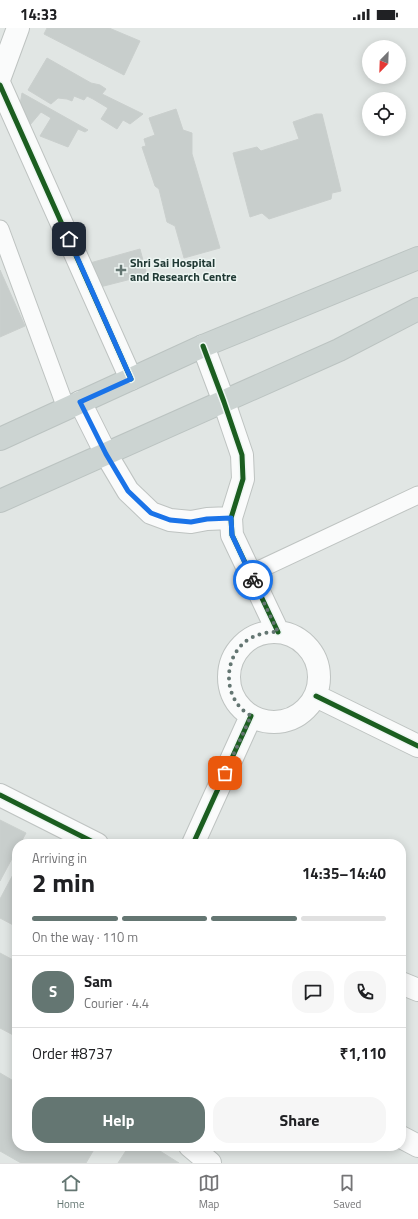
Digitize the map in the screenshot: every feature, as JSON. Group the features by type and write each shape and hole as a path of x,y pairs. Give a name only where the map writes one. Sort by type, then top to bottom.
{"main road":[{"path":"0,439 203,346 418,258"},
{"path":"0,501 339,350 418,309"}],"street":[{"path":"0,77 18,28"},
{"path":"0,84 131,379"},
{"path":"203,346 242,454 243,479 231,518 232,535 278,632"},
{"path":"73,405 106,454 128,491 151,513 170,520 184,522 231,518"},
{"path":"278,632 292,635 305,643 314,654 319,668 320,682 316,696 308,708 296,717 281,722 266,722 251,716 239,706 231,692 229,678 231,662 238,649 250,638 264,633 278,632"},
{"path":"316,696 418,746"},
{"path":"195,839 251,716"},
{"path":"0,795 87,839"},
{"path":"406,985 418,990"},
{"path":"406,1140 418,1146"},
{"path":"196,1151 210,1163"}],"lane":[{"path":"0,229 73,405"},
{"path":"250,574 418,495"}],"building":[{"path":"47,28 109,28 140,41 124,75 44,34"},
{"path":"47,58 91,83 100,85 106,89 102,94 143,114 130,124 123,120 117,129 101,119 108,108 87,96 84,100 74,96 72,101 58,98 51,104 28,90"},
{"path":"22,93 88,130 85,132 78,129 68,147 40,136 51,118 41,112 30,125 18,116"},
{"path":"176,109 183,130 192,133 192,154 220,248 184,258 175,226 167,222 159,189 155,186 142,147 146,146 144,139 155,135 149,118"},
{"path":"316,114 322,114 341,191 332,193 331,199 269,219 262,213 250,217 233,153 257,147 261,151 299,139 293,122"},
{"path":"140,249 147,275 96,288 90,263"},
{"path":"0,270 25,326 0,337"},
{"path":"0,820 26,833 23,839 12,839 12,858 0,881"},
{"path":"12,876 12,924 0,918 0,899"},
{"path":"0,953 12,959 12,1034 0,1028"},
{"path":"0,1073 12,1080 12,1151 93,1151 86,1163 21,1163 0,1151"},
{"path":"126,1151 160,1151 179,1163 118,1163"}],"cycle path":[{"path":"0,85 131,379"},
{"path":"203,346 242,455 243,479 231,518 232,535 278,632"},
{"path":"316,696 418,746"},
{"path":"195,839 251,716"},
{"path":"0,795 87,839"}],"way so far":[{"path":"225,773 251,716 239,706 231,692 229,678 231,662 238,649 250,638 264,633 278,632 253,580"}],"place":[{"name":"Shri Sai Hospital and Research Centre","path":"121,270"}],"route":[{"path":"69,239 131,379 80,402 106,454 128,491 151,513 170,520 191,522 207,519 231,518 232,535 253,580"}]}
